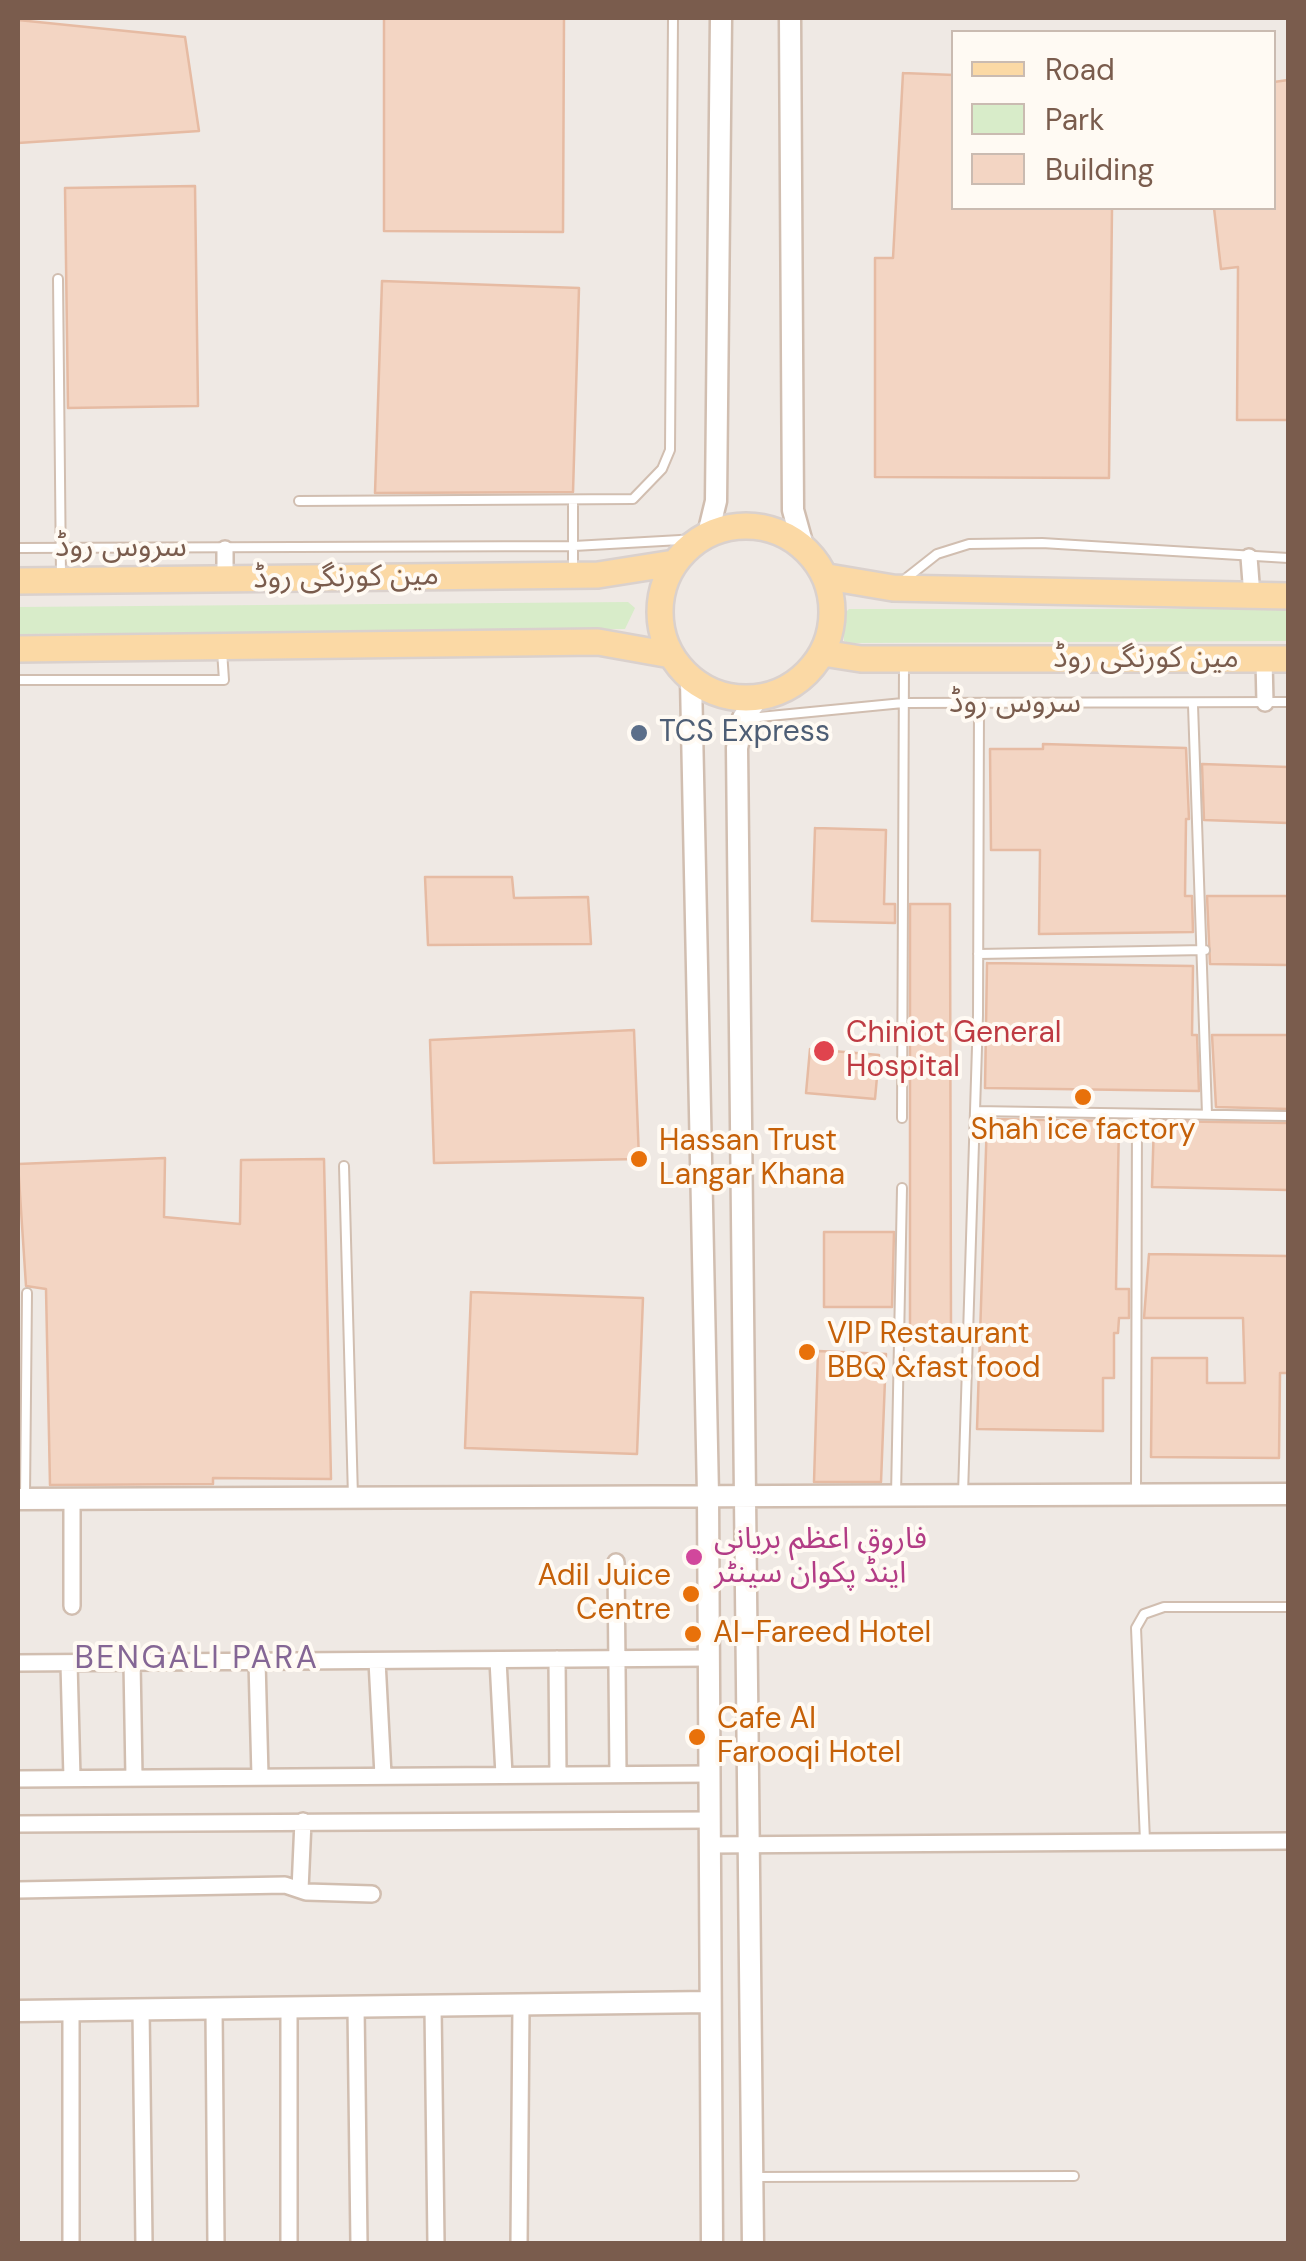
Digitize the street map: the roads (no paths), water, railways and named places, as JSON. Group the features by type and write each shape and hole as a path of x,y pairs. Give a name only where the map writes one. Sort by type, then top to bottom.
{"main road":[{"path":"732,526 757,526 782,533 803,546 828,577 832,626 824,653 793,685 750,708 691,680 671,656 660,609 674,564 703,537 732,526"},
{"name":"مین کورنگی روڈ","path":"18,580 573,576 674,564"},
{"path":"828,577 893,588 1288,596"},
{"path":"18,649 598,642 671,656"},
{"name":"مین کورنگی روڈ","path":"824,653 904,659 1276,660"}],"street":[{"path":"703,537 716,502 721,18"},
{"path":"790,18 793,510 803,546"},
{"name":"سروس روڈ","path":"225,548 225,579"},
{"path":"1249,557 1252,596"},
{"path":"1265,703 1276,660"},
{"path":"691,680 708,1495 712,2244"},
{"path":"750,708 737,748 753,2244"},
{"path":"21,1499 1288,1494"},
{"path":"72,1499 72,1606"},
{"path":"616,1562 618,1774"},
{"path":"18,1663 708,1658"},
{"path":"557,1659 558,1774"},
{"path":"498,1660 504,1775"},
{"path":"378,1661 382,1776"},
{"path":"132,1662 134,1777"},
{"path":"257,1662 260,1776"},
{"path":"69,1663 72,1778"},
{"path":"18,1779 709,1774"},
{"path":"18,1824 709,1820"},
{"path":"300,1890 302,1821"},
{"path":"710,1845 1288,1841"},
{"path":"18,1890 286,1885 300,1890 372,1894"},
{"path":"18,2011 710,2002"},
{"path":"434,2006 436,2244"},
{"path":"519,2244 521,2006"},
{"path":"214,2008 216,2244"},
{"path":"289,2008 289,2244"},
{"path":"356,2008 359,2244"},
{"path":"142,2009 144,2244"},
{"path":"71,2010 71,2244"}],"lane":[{"path":"298,501 633,499 662,469 670,450 673,18"},
{"path":"58,279 61,580"},
{"path":"572,500 573,576"},
{"name":"سروس روڈ","path":"18,548 574,546 703,537"},
{"path":"893,588 937,554 970,544 1042,543 1288,558"},
{"path":"18,680 224,680 221,647"},
{"path":"902,1118 904,659"},
{"name":"سروس روڈ","path":"750,708 903,703 1288,702"},
{"path":"963,1494 975,1111 979,704"},
{"path":"1193,705 1205,950 1207,1114"},
{"path":"978,954 1205,950"},
{"path":"975,1111 1288,1116"},
{"path":"1136,1495 1137,1114"},
{"path":"344,1166 353,1497"},
{"path":"896,1495 902,1188"},
{"path":"21,1499 27,1292"},
{"path":"1145,1841 1136,1628 1144,1614 1164,1607 1288,1606"},
{"path":"753,2177 1074,2176"}],"place":[{"name":"TCS Express","path":"639,733"},
{"name":"Chiniot General Hospital","path":"824,1051"},
{"name":"Shah ice factory","path":"1083,1097"},
{"name":"Hassan Trust Langar Khana","path":"639,1159"},
{"name":"VIP Restaurant BBQ &fast food","path":"807,1352"},
{"name":"فاروق اعظم بریانی اینڈ پکوان سینٹر","path":"694,1557"},
{"name":"Adil Juice Centre","path":"691,1594"},
{"name":"Al-Fareed Hotel","path":"693,1634"},
{"name":"Cafe Al Farooqi Hotel","path":"697,1737"}],"district":[{"name":"BENGALI PARA","path":"197,1660"}]}
